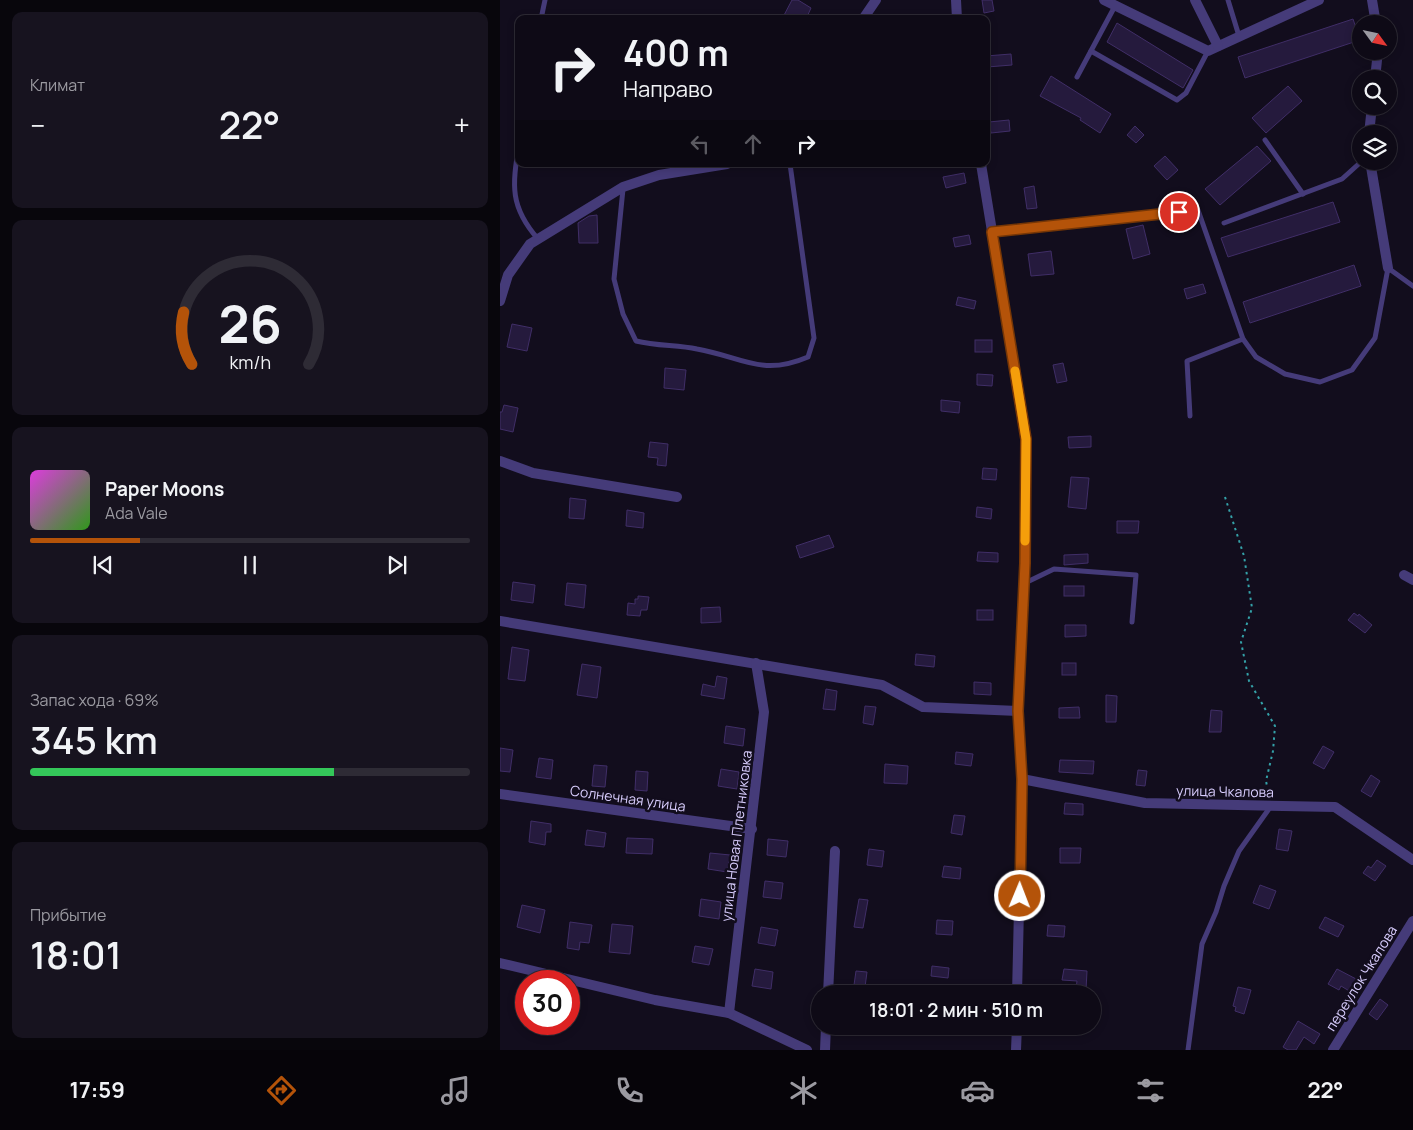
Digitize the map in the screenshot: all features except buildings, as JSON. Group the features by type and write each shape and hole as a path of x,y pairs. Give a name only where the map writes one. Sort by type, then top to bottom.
{"street":[{"path":"865,15 876,0"},
{"path":"956,0 957,15"},
{"path":"1104,0 1208,51 1319,0"},
{"path":"1196,0 1218,46"},
{"path":"1372,0 1374,15"},
{"path":"500,301 508,275 530,244 623,187 660,175 709,167"},
{"path":"981,167 1026,439 1024,583 1018,711 1022,779 1018,985"},
{"path":"1372,170 1388,268"},
{"path":"500,461 533,473 677,496"},
{"path":"500,621 882,685 923,707 1018,711"},
{"name":"улица Новая Плетниковка","path":"728,1013 752,829 764,712 756,663"},
{"name":"улица Чкалова","path":"1022,779 1145,803 1335,808 1413,860"},
{"name":"Солнечная улица","path":"500,794 752,829"},
{"path":"828,985 835,851"},
{"name":"переулок Чкалова","path":"1332,1050 1413,921"},
{"path":"500,963 655,1000 728,1013 807,1050"},
{"path":"825,1050 826,1035"},
{"path":"1016,1050 1017,1035"}],"lane":[{"path":"543,15 545,0"},
{"path":"1228,0 1239,36"},
{"path":"1077,77 1115,5"},
{"path":"1090,51 1177,100 1186,93 1208,51"},
{"path":"1265,140 1303,194"},
{"path":"515,167 516,204 523,222 538,239"},
{"path":"623,187 614,279 623,314 636,341 653,345 697,349 766,367 789,365 808,357 814,338 790,167"},
{"path":"1224,223 1342,179 1352,170"},
{"path":"992,232 1198,210 1243,339 1256,357 1285,374 1320,382 1352,370 1375,338 1388,268 1413,286"},
{"path":"1190,416 1187,361 1243,339"},
{"path":"1024,583 1054,569 1136,575 1132,622"},
{"path":"1188,1050 1202,944 1239,851 1271,806"}],"path":[{"path":"1225,497 1244,556 1252,608 1240,642 1249,681 1274,726 1273,750 1266,781 1271,806"}],"slow traffic":[{"path":"1015,371 1026,439 1025,541"}],"route":[{"path":"1020,896 1022,779 1018,711 1025,563 1026,439 992,232 1179,212"}]}
